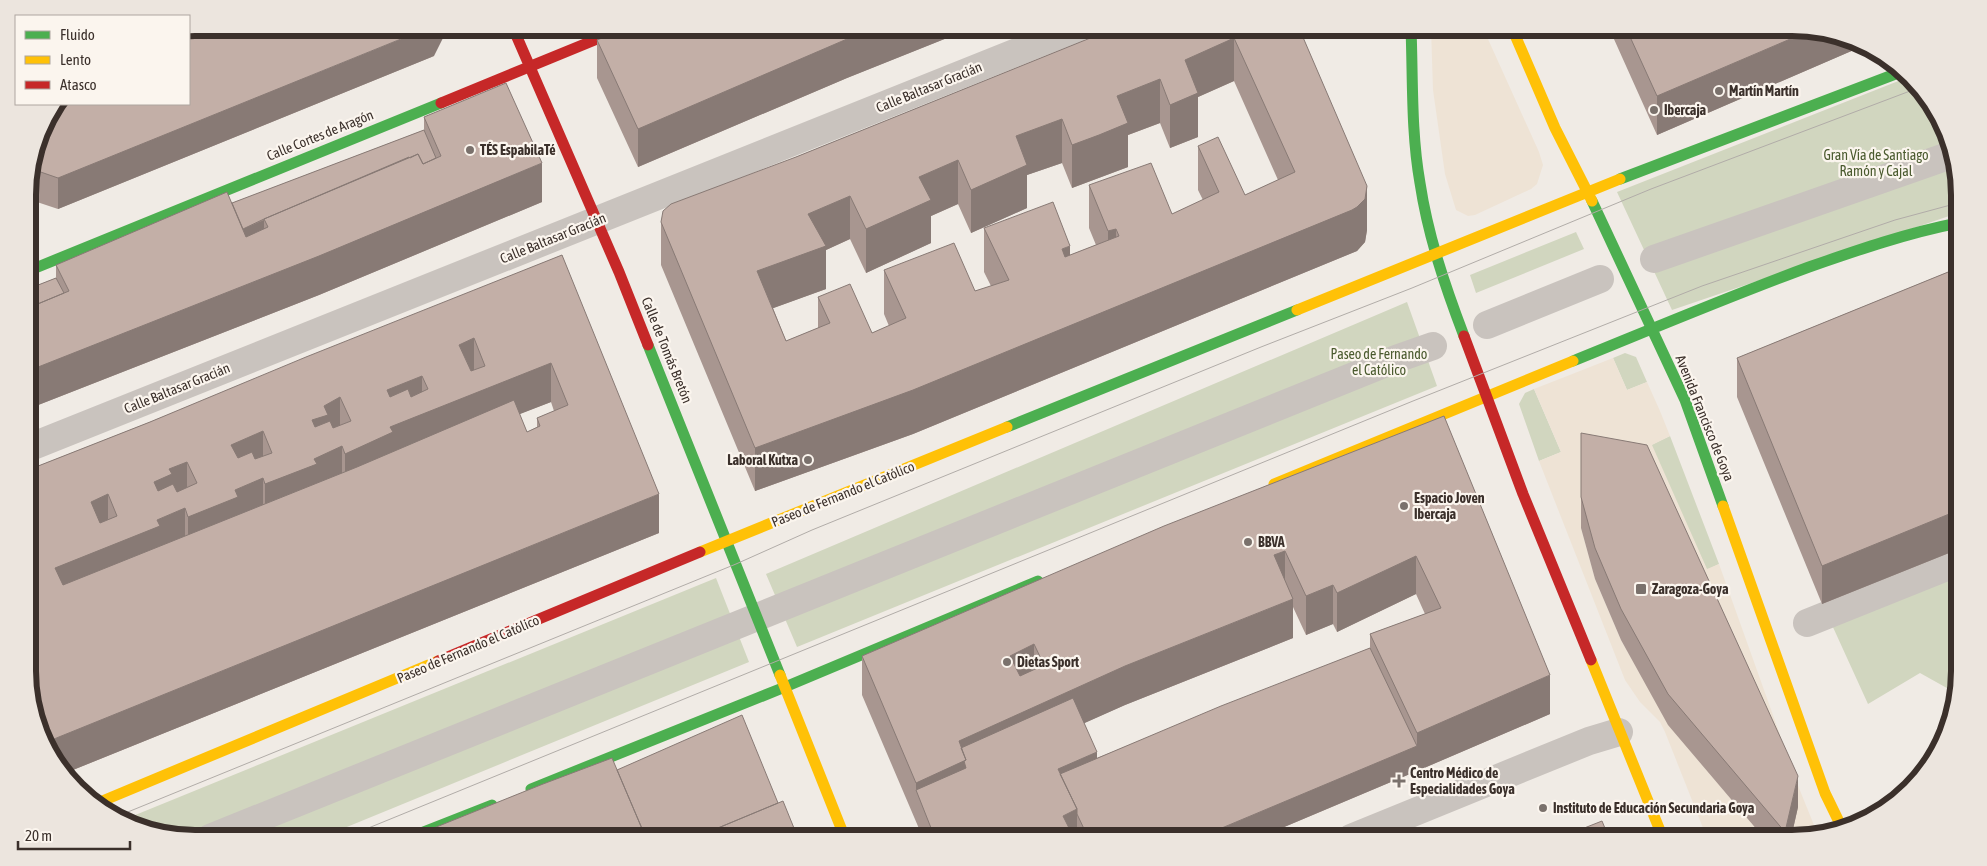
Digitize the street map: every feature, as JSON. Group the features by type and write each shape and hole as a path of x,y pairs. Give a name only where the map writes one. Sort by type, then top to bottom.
{"main road":[{"path":"1411,36 1414,136 1420,185 1441,275 1523,494 1659,829"},
{"name":"Avenida Francisco de Goya","path":"1516,36 1555,128 1653,330 1696,428 1825,793 1838,822"},
{"name":"Calle de Tomás Bretón","path":"517,37 624,285 843,830"},
{"name":"Calle Cortes de Aragón","path":"37,267 602,37"},
{"path":"1587,192 1895,74"},
{"name":"Paseo de Fernando el Católico","path":"104,800 726,541 1587,192"},
{"path":"1268,486 1485,396 1653,330 1748,289 1843,255 1951,224"},
{"path":"516,795 786,687 1046,578"},
{"path":"428,830 498,802"}],"street":[{"name":"Calle Baltasar Gracián","path":"36,445 1056,36"},
{"path":"1654,259 1946,157"},
{"path":"1486,325 1600,279"},
{"path":"230,830 1433,346"},
{"path":"1808,623 1951,565"},
{"path":"1372,829 1589,741 1620,732"}],"green space":[{"name":"Gran Vía de Santiago Ramón y Cajal","path":"1901,80 1918,98 1939,134 1949,174 1951,215 1672,310 1617,192"},
{"path":"1576,232 1584,249 1476,293 1470,275"},
{"name":"Paseo de Fernando el Católico","path":"1407,302 1437,386 797,647 766,574"},
{"path":"1625,353 1636,357 1647,382 1627,390 1613,358"},
{"path":"1534,389 1561,452 1539,461 1519,404 1525,393"},
{"path":"1670,436 1719,564 1707,570 1651,445"},
{"path":"1951,575 1951,671 1949,689 1920,673 1868,704 1832,625"},
{"path":"716,578 749,662 340,830 195,830 164,827 131,817"}],"shaded area":[{"path":"1431,36 1487,36 1539,152 1543,165 1537,184 1531,189 1475,215 1468,216 1456,210 1445,174 1433,90"},
{"path":"1613,358 1627,390 1647,382 1670,436 1652,445 1707,569 1719,564 1815,828 1786,829 1581,464 1581,528 1595,579 1621,640 1669,725 1756,829 1703,829 1660,722 1640,702 1625,680 1539,461 1561,452 1534,389"}],"building":[{"path":"1094,36 1303,36 1367,186 1365,199 1352,210 913,390 755,448 661,222 663,211 671,204 796,157","holes":["1234,38 1295,172 1245,195 1218,137 1198,146 1219,192 1172,214 1151,163 1089,185 1108,231 1116,229 1119,236 1065,257 1062,249 1070,246 1053,202 984,228 1009,280 975,291 954,243 884,270 906,318 872,333 850,284 818,297 830,323 786,341 757,271 826,246 808,214 850,196 866,229 931,200 919,177 958,160 971,190 1027,165 1016,136 1062,119 1072,145 1099,135 1128,123 1117,96 1160,79 1170,105 1198,93 1185,60"]},
{"path":"1630,36 1796,36 1657,96"},
{"path":"190,37 406,37 58,178 38,171 48,134 65,105 190,105"},
{"path":"605,37 853,37 638,129 597,40"},
{"path":"506,83 542,163 319,256 37,368 37,304 69,291 56,265 227,192 246,237 268,227 264,219 418,154 423,164 441,156 424,117"},
{"path":"424,130 436,158 423,164 418,154 409,157 243,229 232,203"},
{"path":"562,255 659,494 52,740 42,712 36,671 36,467 306,357","holes":["474,338 485,366 471,371 459,345","551,363 568,405 537,418 540,426 527,432 514,400 357,467 63,585 55,568 160,526 157,520 185,508 188,517 238,497 235,490 263,478 265,484 317,464 314,459 342,446 345,454 393,432 390,427","422,376 428,389 411,397 408,389 390,397 387,390","340,397 351,421 333,428 330,421 315,427 312,420 328,415 324,406","263,431 272,453 255,459 252,452 238,458 231,445","187,462 197,483 177,492 173,484 158,491 154,482 172,474 169,469","108,494 117,516 100,523 91,502"]},
{"path":"1951,271 1951,513 1822,566 1737,358"},
{"path":"56,278 64,293 37,304 37,286"},
{"path":"1444,416 1550,675 1417,733 1370,634 1441,608 1416,556 1337,593 1333,585 1306,596 1285,551 1274,555 1293,599 1125,666 959,741 966,760 916,783 862,656 1164,526","holes":["1034,644 1044,665 1020,676 1010,656"]},
{"path":"1581,433 1647,445 1798,776 1786,829 1782,829 1668,694 1621,609 1595,548 1581,497"},
{"path":"1370,648 1417,746 1219,829 1084,829 1077,814 1077,809 1060,774 1221,706"},
{"path":"1073,698 1097,752 1058,769 1077,809 1063,816 1070,829 932,830 916,790 966,768 964,761 966,760 961,748"},
{"path":"742,715 778,803 714,830 642,830 617,770"},
{"path":"612,758 642,830 429,830"},
{"path":"783,801 795,830 714,830"},
{"path":"1602,821 1605,829 1581,829"}],"tram line":[{"path":"125,813 736,564 812,530 1261,347 1412,288 1651,189 1911,91"},
{"path":"364,830 1413,401 1702,286 1895,220 1951,205"}],"traffic: fast":[{"path":"1411,36 1414,125 1423,203 1438,261 1464,336"},
{"path":"1620,179 1895,74"},
{"path":"37,267 441,103"},
{"path":"1592,201 1685,400 1723,506"},
{"path":"1573,361 1809,267 1864,248 1951,224"},
{"path":"1007,427 1297,310"},
{"path":"648,345 780,675"},
{"path":"531,789 785,687 1038,581"},
{"path":"429,830 492,805"}],"traffic: slow":[{"path":"1516,36 1555,128 1592,201"},
{"path":"1297,310 1620,179"},
{"path":"1274,484 1573,361"},
{"path":"700,552 1007,427"},
{"path":"1723,506 1825,793 1839,822"},
{"path":"1591,660 1659,829"},
{"path":"104,800 438,661"},
{"path":"780,675 842,830"}],"traffic: jam":[{"path":"517,37 619,272 648,345"},
{"path":"441,103 603,37"},
{"path":"1464,336 1523,494 1591,660"},
{"path":"438,661 700,552"}],"place":[{"name":"Martín Martín","path":"1719,91"},
{"name":"Ibercaja","path":"1654,110"},
{"name":"TÉS EspabilaTé","path":"470,150"},
{"name":"Laboral Kutxa","path":"808,460"},
{"name":"Espacio Joven Ibercaja","path":"1404,506"},
{"name":"BBVA","path":"1248,542"},
{"name":"Zaragoza-Goya","path":"1641,589"},
{"name":"Dietas Sport","path":"1007,662"},
{"name":"Centro Médico de Especialidades Goya","path":"1399,781"},
{"name":"Instituto de Educación Secundaria Goya","path":"1543,808"}]}
